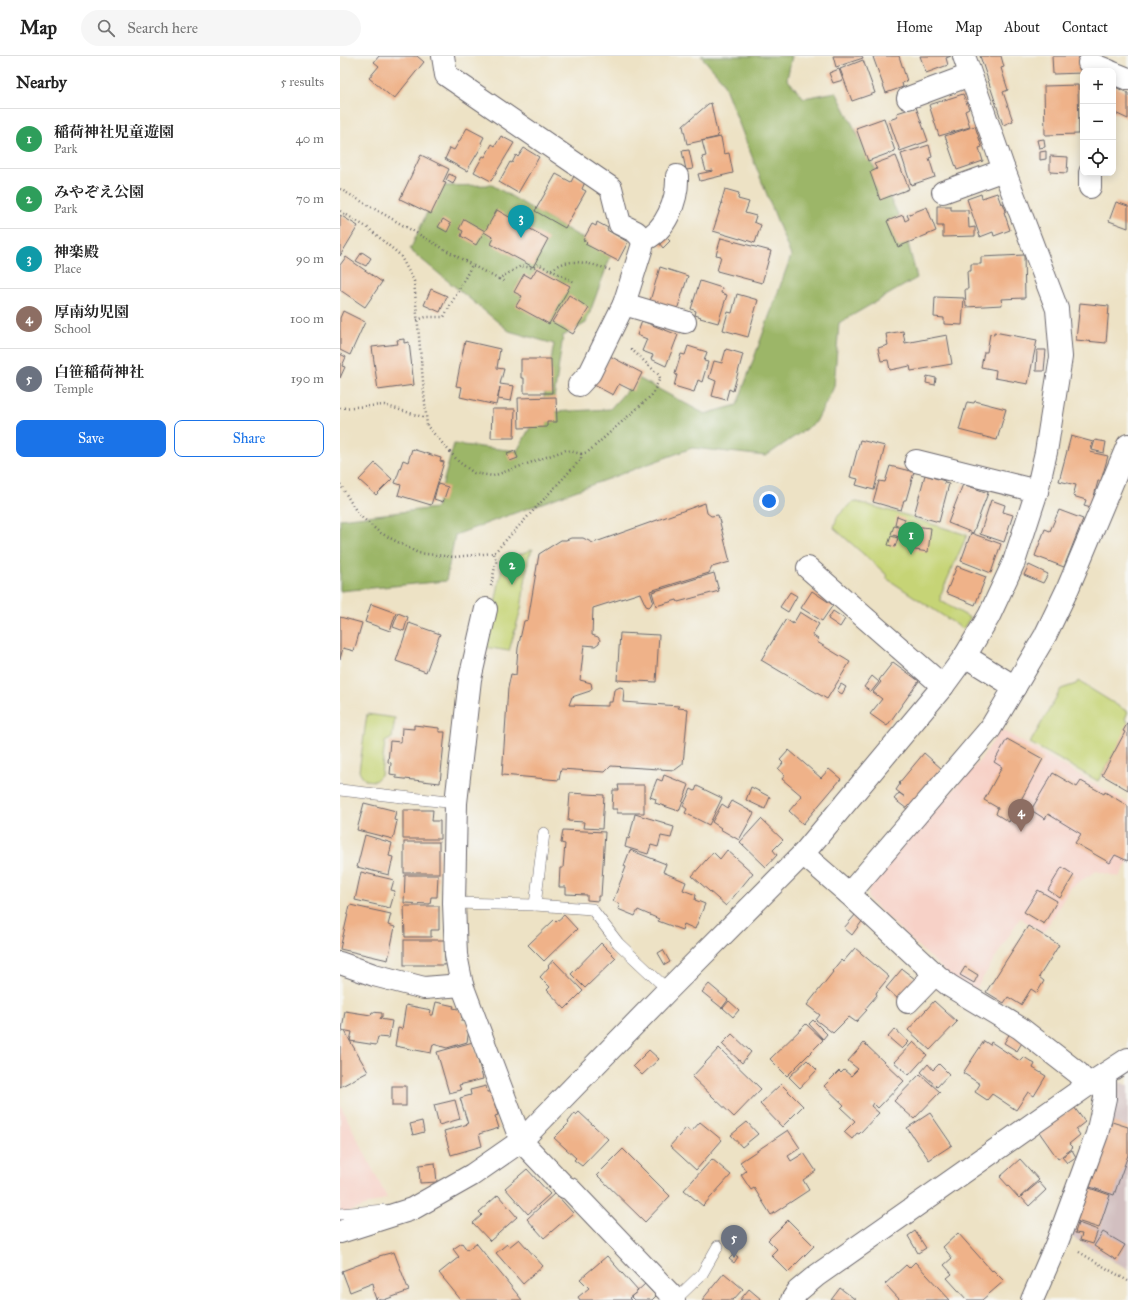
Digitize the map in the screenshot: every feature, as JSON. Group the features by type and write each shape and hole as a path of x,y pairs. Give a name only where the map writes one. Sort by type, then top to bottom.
{"street":[{"path":"443,56 446,76 611,188 620,224 636,232 643,240 624,304 590,373 579,385"},
{"path":"1089,63 1102,68"},
{"path":"340,1232 412,1209 472,1175 522,1141 668,990 803,854 943,686 965,656 989,616 1014,562 1037,491 1046,452 1061,357 1057,309 1004,170 967,66 908,98"},
{"path":"1116,74 1128,79"},
{"path":"943,192 1004,170"},
{"path":"643,240 654,234 666,220 677,188 677,176"},
{"path":"624,304 685,322"},
{"path":"849,894 990,729 1045,636 1055,616 1126,454"},
{"path":"916,461 1037,491"},
{"path":"808,568 943,686"},
{"path":"486,610 470,679 456,803 454,903 456,955 462,985 522,1141 675,1300"},
{"path":"965,656 1015,687"},
{"path":"803,854 950,986 1020,1028 1078,1073 1097,1079 1105,1098 1097,1134 1058,1240 1032,1300"},
{"path":"340,963 374,975 424,988 462,985"},
{"path":"908,1002 935,974"},
{"path":"792,1300 798,1291 816,1276 1097,1079 1128,1059"}],"lane":[{"path":"340,790 456,803"},
{"path":"535,905 544,833"},
{"path":"454,903 535,905 592,909 618,943 668,990"},
{"path":"340,1214 412,1209"},
{"path":"675,1300 702,1274 718,1246"}],"path":[{"path":"340,189 472,265 505,282"},
{"path":"340,210 368,228 400,255 414,281 416,320 427,426 459,462 474,473 493,476 566,450 581,454 588,452 652,395 660,378 659,375 618,339 610,334"},
{"path":"550,270 564,263 578,262 601,267 632,278"},
{"path":"498,279 521,266 533,268 538,264 574,282"},
{"path":"416,320 426,317 444,317 472,265"},
{"path":"340,408 384,405 426,418"},
{"path":"340,484 358,514 379,532 418,553 454,557 494,553 581,459 581,454"},
{"path":"486,610 496,562 494,553"},
{"path":"1058,1240 1128,1281"}],"shaded area":[{"path":"1002,730 1128,803 1128,862 1119,877 1096,871 1071,887 1043,933 1020,918 974,992 956,982 868,899 869,884 980,760"},
{"path":"1120,1082 1128,1086 1128,1270 1072,1237 1074,1222 1110,1122"},
{"path":"340,1104 387,1198 340,1215"}],"green space":[{"path":"701,56 792,56 787,79 804,98 836,92 903,224 917,278 839,323 834,387 816,422 766,456 692,448 455,535 446,581 340,591 340,519 436,508 454,444 517,451 542,406 554,344 509,331 410,250 439,186 492,185 611,255 586,323 563,336 552,412 610,409 638,378 705,414 737,405 791,256 722,80"},
{"path":"853,501 909,516 967,535 940,596 941,601 970,618 963,629 886,578 888,576 834,528 837,517"},
{"path":"533,549 529,556 521,609 509,651 484,647 493,615 503,561"},
{"path":"1078,681 1128,712 1125,719 1128,721 1128,729 1098,781 1030,743 1061,689 1076,684"},
{"path":"367,714 395,718 392,738 385,742 381,775 375,781 365,780 359,771"}],"building":[{"path":"379,56 417,56 424,62 394,99 369,78 379,66 374,62"},
{"path":"833,56 862,56 863,58 836,67"},
{"path":"899,56 907,81 902,83 903,87 886,93 873,57"},
{"path":"920,56 951,56 946,58 948,65 926,73"},
{"path":"980,56 1001,56 1004,67 1001,68 1008,90 1003,92 1013,121 1003,125"},
{"path":"1052,56 1083,56 1083,68 1080,68 1080,73 1053,74"},
{"path":"863,60 875,93 852,101 840,69"},
{"path":"839,69 843,80 833,83 829,73"},
{"path":"1078,85 1079,134 1045,135 1044,86"},
{"path":"1116,87 1128,93 1128,119 1116,113"},
{"path":"963,94 969,109 965,111 970,127 939,136 929,105"},
{"path":"711,103 718,137 687,144 683,126"},
{"path":"916,107 928,141 900,151 889,120 898,117 897,113"},
{"path":"884,118 895,151 868,161 856,128"},
{"path":"975,126 982,147 979,148 983,161 957,170 945,136"},
{"path":"467,128 484,137 481,143 483,144 467,171 445,159 450,148 454,150"},
{"path":"501,136 514,143 491,181 474,172 492,144 495,146"},
{"path":"721,137 724,154 729,153 733,173 700,181 698,174 713,171 706,171 702,157 706,156 702,141"},
{"path":"1044,139 1045,147 1039,148 1037,140"},
{"path":"929,145 932,157 929,158 935,177 911,185 901,154"},
{"path":"524,148 539,157 518,193 499,182 510,162 512,163 516,155 518,157"},
{"path":"689,150 693,169 686,170 682,151"},
{"path":"1046,151 1046,159 1040,160 1040,152"},
{"path":"421,155 449,169 443,182 446,183 431,214 400,199"},
{"path":"896,156 909,189 880,200 870,172 877,169 874,164"},
{"path":"1050,156 1068,157 1067,173 1050,172"},
{"path":"449,174 456,177 453,184 446,180"},
{"path":"556,174 571,182 574,176 585,182 582,189 586,191 565,228 535,211"},
{"path":"725,189 739,193 738,199 749,202 745,213 756,216 754,222 761,225 755,243 713,231"},
{"path":"997,193 1001,204 1003,203 1006,211 1004,212 1010,230 994,236 993,232 980,237 967,199 981,194 982,198"},
{"path":"1116,202 1128,206 1128,228 1109,221"},
{"path":"937,206 951,206 951,210 968,210 969,228 975,227 975,236 943,237 943,226 937,226"},
{"path":"927,207 936,231 898,247 887,221 903,215 905,221 909,219 907,215"},
{"path":"497,210 548,239 533,267 491,244 494,238 484,232 476,245 461,236 463,231 459,229 464,219 485,231"},
{"path":"340,215 358,226 340,256"},
{"path":"443,219 451,224 447,232 438,227"},
{"path":"597,222 608,228 607,230 628,242 618,261 585,244 587,242 583,240 592,224 596,226"},
{"path":"665,236 670,241 663,248 659,243"},
{"path":"721,238 771,251 762,283 717,271 721,256 716,255"},
{"path":"362,252 371,258 366,266 356,261"},
{"path":"1024,255 1025,298 1001,299 1002,305 966,307 965,289 968,289 967,271 971,271 971,264 981,264 981,257"},
{"path":"346,257 382,282 365,307 340,290 340,265"},
{"path":"660,267 688,276 677,310 650,301"},
{"path":"537,268 570,286 549,324 516,306 522,296 514,292 524,274 531,278"},
{"path":"700,281 722,288 721,293 727,295 718,323 700,318 701,317 695,315 696,311 691,309"},
{"path":"431,289 447,296 440,312 424,305"},
{"path":"737,294 758,300 748,337 723,330 728,312 732,313"},
{"path":"569,295 589,308 573,334 552,322"},
{"path":"935,297 964,298 962,325 944,324 944,318 934,317"},
{"path":"1080,303 1109,306 1106,343 1076,340"},
{"path":"343,311 365,322 350,355 340,350 340,318"},
{"path":"642,321 678,335 666,366 651,359 653,355 642,351 647,339 637,335"},
{"path":"903,331 905,343 947,335 952,364 911,371 910,366 890,370 888,360 881,361 878,348 888,345 886,334"},
{"path":"994,332 1037,340 1028,384 995,378 996,370 981,367 984,352 987,352 990,334 994,335"},
{"path":"404,339 404,343 409,342 414,385 378,390 372,347 398,344 397,340"},
{"path":"465,341 500,349 497,368 504,369 500,384 514,386 511,401 498,399 500,387 496,405 460,397 462,387 456,386"},
{"path":"688,346 707,352 704,361 708,362 702,382 698,380 694,392 674,386 677,375 675,374 681,354 685,355"},
{"path":"726,349 743,354 733,391 729,389 726,400 712,396 716,381 709,378 714,361 722,363"},
{"path":"1037,350 1046,350 1044,371 1036,371"},
{"path":"340,354 346,357 342,366 345,367 340,378"},
{"path":"610,356 642,373 633,391 619,384 613,395 594,385"},
{"path":"521,359 551,359 552,393 524,393 524,378 521,378"},
{"path":"927,376 936,378 935,385 926,383"},
{"path":"556,397 557,422 547,422 547,427 519,428 518,398"},
{"path":"975,401 1006,409 997,440 959,430 967,402 974,403"},
{"path":"492,409 515,409 514,438 491,438"},
{"path":"1071,436 1093,442 1090,452 1108,456 1101,481 1098,481 1091,508 1084,506 1086,500 1073,496 1076,485 1059,481"},
{"path":"860,440 885,446 874,490 856,485 858,479 850,477"},
{"path":"1095,440 1106,442 1104,453 1092,450"},
{"path":"412,449 441,458 440,461 444,462 431,505 398,495 401,485 395,483 403,460 408,462"},
{"path":"515,451 518,458 510,461 507,454"},
{"path":"375,463 392,479 376,495 359,480"},
{"path":"890,466 914,472 906,500 904,500 901,510 873,502 879,481 885,482"},
{"path":"925,475 945,481 944,483 949,484 939,522 914,515"},
{"path":"438,484 448,487 443,502 434,499"},
{"path":"963,484 988,493 973,533 948,523"},
{"path":"991,500 1005,505 1003,512 1013,515 1004,542 980,534"},
{"path":"705,503 707,513 711,516 718,515 730,562 712,567 709,573 650,591 653,601 649,607 646,606 640,593 593,608 592,635 598,637 600,640 595,646 584,645 580,680 591,683 592,688 590,691 572,697 569,705 608,706 608,702 612,702 614,690 620,687 624,690 623,702 679,706 678,708 688,709 683,764 675,770 611,766 605,772 561,769 559,780 502,775 508,688 511,674 516,675 518,648 524,621 528,620 539,554 561,540 583,538 593,543"},
{"path":"1059,510 1083,519 1064,567 1035,556 1045,529 1050,531"},
{"path":"897,516 905,519 902,527 895,524"},
{"path":"894,526 902,528 899,537 891,534"},
{"path":"913,526 931,528 928,552 909,549"},
{"path":"971,533 1001,544 991,573 961,561"},
{"path":"891,536 898,538 895,547 888,545"},
{"path":"1029,565 1048,574 1043,583 1024,575"},
{"path":"957,566 986,577 975,605 946,593"},
{"path":"714,573 719,591 678,602 677,600 656,606 652,592"},
{"path":"812,591 833,605 822,621 801,608"},
{"path":"790,592 797,596 788,612 780,607"},
{"path":"371,604 396,613 390,631 365,622"},
{"path":"833,611 845,619 840,627 828,619"},
{"path":"800,612 819,624 812,635 818,639 817,642 850,662 827,699 761,660 786,619 793,624"},
{"path":"398,613 408,617 404,631 393,627"},
{"path":"340,617 362,623 354,651 343,648 340,659"},
{"path":"409,623 440,634 426,672 396,661"},
{"path":"620,633 659,635 656,682 617,680"},
{"path":"893,662 919,681 887,726 870,714 882,699 873,692 881,682 879,680"},
{"path":"872,676 879,682 871,692 864,687"},
{"path":"841,684 846,687 842,694 837,691"},
{"path":"1128,722 1128,790 1102,775 1125,732 1123,731"},
{"path":"414,725 439,728 439,732 445,732 440,783 396,778 396,775 390,774 391,763 388,762 390,741 401,742 402,728 414,729"},
{"path":"1007,739 1043,759 1009,822 996,814 998,808 984,800 1002,767 994,762"},
{"path":"789,750 821,778 829,769 841,779 803,824 789,811 802,796 782,779 785,775 778,769 783,763 780,760"},
{"path":"924,753 942,769 907,809 894,799 899,793 905,797 896,790 900,784 899,783"},
{"path":"1053,773 1077,787 1081,781 1104,794 1105,792 1128,806 1128,861 1115,855 1110,863 1075,843 1081,834 1048,814 1045,819 1031,810"},
{"path":"664,775 689,785 679,811 655,803 656,799 650,797 657,779 662,781"},
{"path":"618,785 644,785 644,813 617,813 617,809 612,809 613,790 619,790"},
{"path":"697,786 722,798 709,825 685,813 687,809 683,806 691,789 695,791"},
{"path":"751,787 770,797 765,809 746,800"},
{"path":"570,793 604,795 602,829 583,828 584,822 568,821"},
{"path":"732,801 754,813 739,840 720,829 721,828 712,822 722,804 728,808"},
{"path":"364,803 396,811 394,820 397,821 393,839 357,830"},
{"path":"403,810 433,810 432,821 440,821 440,839 403,839"},
{"path":"635,814 674,827 671,838 661,836 658,847 651,845 648,854 625,847 627,838 629,839"},
{"path":"761,819 783,840 773,850 777,855 766,867 740,842"},
{"path":"563,830 605,832 601,896 598,896 598,901 587,900 587,895 566,894 566,887 559,887 560,868 563,868 565,844 561,843"},
{"path":"365,835 392,843 389,856 393,857 389,875 357,867"},
{"path":"404,842 439,842 439,873 404,873"},
{"path":"630,850 666,864 663,872 686,882 683,890 696,895 695,900 705,904 695,929 684,924 682,930 658,921 659,919 638,910 635,916 618,909 620,904 613,901 626,867 624,866"},
{"path":"727,850 753,873 726,906 692,876 713,852 720,859"},
{"path":"1062,867 1074,875 1060,898 1048,890"},
{"path":"361,872 394,880 391,890 395,891 390,908 355,900"},
{"path":"405,875 438,875 437,897 431,897 430,904 404,903"},
{"path":"1038,890 1057,901 1044,924 1024,912"},
{"path":"350,905 391,914 388,925 395,927 388,960 340,949"},
{"path":"404,906 439,906 439,930 431,930 431,937 405,937"},
{"path":"856,914 863,920 852,935 844,928"},
{"path":"564,915 577,929 544,961 528,945 554,920 556,922"},
{"path":"1028,926 1059,945 1039,977 1044,981 1037,993 1031,989 1021,1005 1008,997 1004,1003 986,992"},
{"path":"404,940 445,940 445,965 404,965"},
{"path":"601,943 616,958 585,988 571,974"},
{"path":"855,948 889,977 865,1009 867,1010 856,1022 849,1017 833,1033 816,1020 820,1015 807,1005 841,960 843,962"},
{"path":"663,950 670,962 665,965 658,953"},
{"path":"553,960 583,991 565,1009 547,990 550,987 540,977"},
{"path":"965,967 978,975 974,983 960,975"},
{"path":"902,969 915,979 898,999 886,988"},
{"path":"709,984 728,1000 722,1008 702,992"},
{"path":"729,1001 739,1010 733,1017 723,1008"},
{"path":"934,1001 957,1022 930,1050 908,1030"},
{"path":"436,1002 454,1006 453,1008 463,1010 461,1021 470,1024 467,1042 447,1048 433,1044 431,1053 395,1046 398,1028 402,1029 406,1005 431,1010 430,1015 433,1015"},
{"path":"345,1011 371,1015 372,1012 382,1013 382,1017 380,1019 392,1021 389,1038 378,1037 376,1045 350,1041 352,1032 342,1030"},
{"path":"813,1020 827,1034 823,1039 809,1024"},
{"path":"806,1024 823,1040 787,1076 770,1059"},
{"path":"895,1029 909,1042 902,1049 888,1037"},
{"path":"345,1031 368,1072 340,1087 340,1033"},
{"path":"1010,1033 1023,1041 1017,1051 1004,1043"},
{"path":"732,1034 751,1052 742,1063 722,1044"},
{"path":"984,1041 990,1045 991,1042 1020,1061 1024,1057 1035,1064 1033,1068 1046,1076 1034,1096 1028,1092 1016,1110 992,1094 987,1100 975,1092 980,1084 963,1073"},
{"path":"473,1042 483,1079 459,1085 461,1090 449,1093 437,1052"},
{"path":"913,1042 927,1055 909,1075 894,1062"},
{"path":"864,1043 904,1081 878,1108 873,1103 871,1106 879,1113 859,1134 857,1133 852,1139 844,1132 855,1121 841,1108 844,1105 824,1086 839,1071 841,1073 844,1070 851,1076 858,1069 848,1061"},
{"path":"719,1048 761,1089 734,1117 692,1077"},
{"path":"649,1050 659,1059 642,1075 633,1066"},
{"path":"807,1060 817,1070 800,1088 789,1077"},
{"path":"928,1064 933,1070 939,1064 949,1074 937,1087 921,1072"},
{"path":"920,1074 940,1092 914,1119 894,1101"},
{"path":"781,1084 803,1106 782,1127 760,1104"},
{"path":"392,1086 406,1086 406,1106 392,1106"},
{"path":"486,1086 487,1092 491,1092 498,1115 495,1116 499,1128 479,1134 482,1146 451,1155 444,1131 468,1124 460,1098 471,1095 470,1090"},
{"path":"455,1100 460,1119 439,1125 434,1105"},
{"path":"1074,1107 1085,1122 1076,1129 1080,1135 1069,1144 1073,1148 1058,1159 1039,1132"},
{"path":"579,1112 608,1139 582,1166 574,1160 576,1158 554,1138 569,1123 568,1122 575,1113 576,1115"},
{"path":"930,1113 952,1145 929,1160 907,1128"},
{"path":"422,1121 424,1132 413,1135 410,1124"},
{"path":"700,1122 722,1140 696,1170 670,1146 686,1128 691,1132"},
{"path":"747,1122 758,1134 742,1147 731,1135"},
{"path":"1112,1122 1128,1127 1128,1155 1114,1195 1090,1187"},
{"path":"788,1130 800,1148 788,1156 791,1161 804,1153 816,1171 803,1180 809,1190 771,1215 754,1188 751,1190 741,1175 746,1171 740,1162"},
{"path":"623,1149 670,1196 645,1222 597,1175"},
{"path":"1072,1150 1076,1157 1067,1163 1062,1157"},
{"path":"712,1159 731,1175 703,1206 684,1190"},
{"path":"1020,1159 1039,1180 1019,1198 1000,1177"},
{"path":"435,1163 437,1182 420,1183 419,1165"},
{"path":"527,1169 550,1194 528,1214 505,1188"},
{"path":"1039,1182 1046,1190 1029,1206 1021,1197"},
{"path":"1089,1188 1110,1195 1099,1228 1077,1221"},
{"path":"555,1193 573,1213 544,1238 527,1219"},
{"path":"498,1195 517,1217 490,1241 473,1223 482,1215 479,1212"},
{"path":"788,1220 814,1246 788,1272 771,1255 777,1249 768,1240"},
{"path":"1078,1223 1098,1230 1093,1244 1080,1240 1082,1234 1075,1233"},
{"path":"915,1231 926,1248 918,1253 908,1236"},
{"path":"1103,1232 1125,1245 1116,1260 1094,1246"},
{"path":"958,1233 992,1271 993,1270 1004,1281 982,1300 967,1300 947,1278 952,1274 944,1265 952,1258 943,1247"},
{"path":"519,1239 543,1266 523,1284 496,1253 507,1244 509,1247"},
{"path":"462,1243 467,1250 476,1243 522,1300 461,1300 439,1273 459,1257 453,1249"},
{"path":"394,1252 409,1291 384,1300 379,1300 378,1297 376,1299 372,1288 374,1288 373,1283 350,1292 342,1271 379,1256"},
{"path":"734,1254 738,1257 734,1263 729,1259"},
{"path":"607,1256 638,1291 629,1298 631,1300 580,1300 578,1297 589,1288 580,1279"},
{"path":"915,1262 950,1300 900,1300 885,1284 906,1265 909,1268"},
{"path":"724,1273 743,1289 733,1300 702,1300"},
{"path":"645,1284 656,1296 652,1300 634,1300 631,1297"},
{"path":"840,1288 856,1300 831,1300"},
{"path":"749,1289 762,1300 740,1300"}],"place":[{"name":"神楽殿","path":"521,238"},
{"name":"稲荷神社児童遊園","path":"911,555"},
{"name":"みやぞえ公園","path":"512,585"},
{"name":"厚南幼児園","path":"1021,832"},
{"name":"白笹稲荷神社","path":"734,1258"}]}
